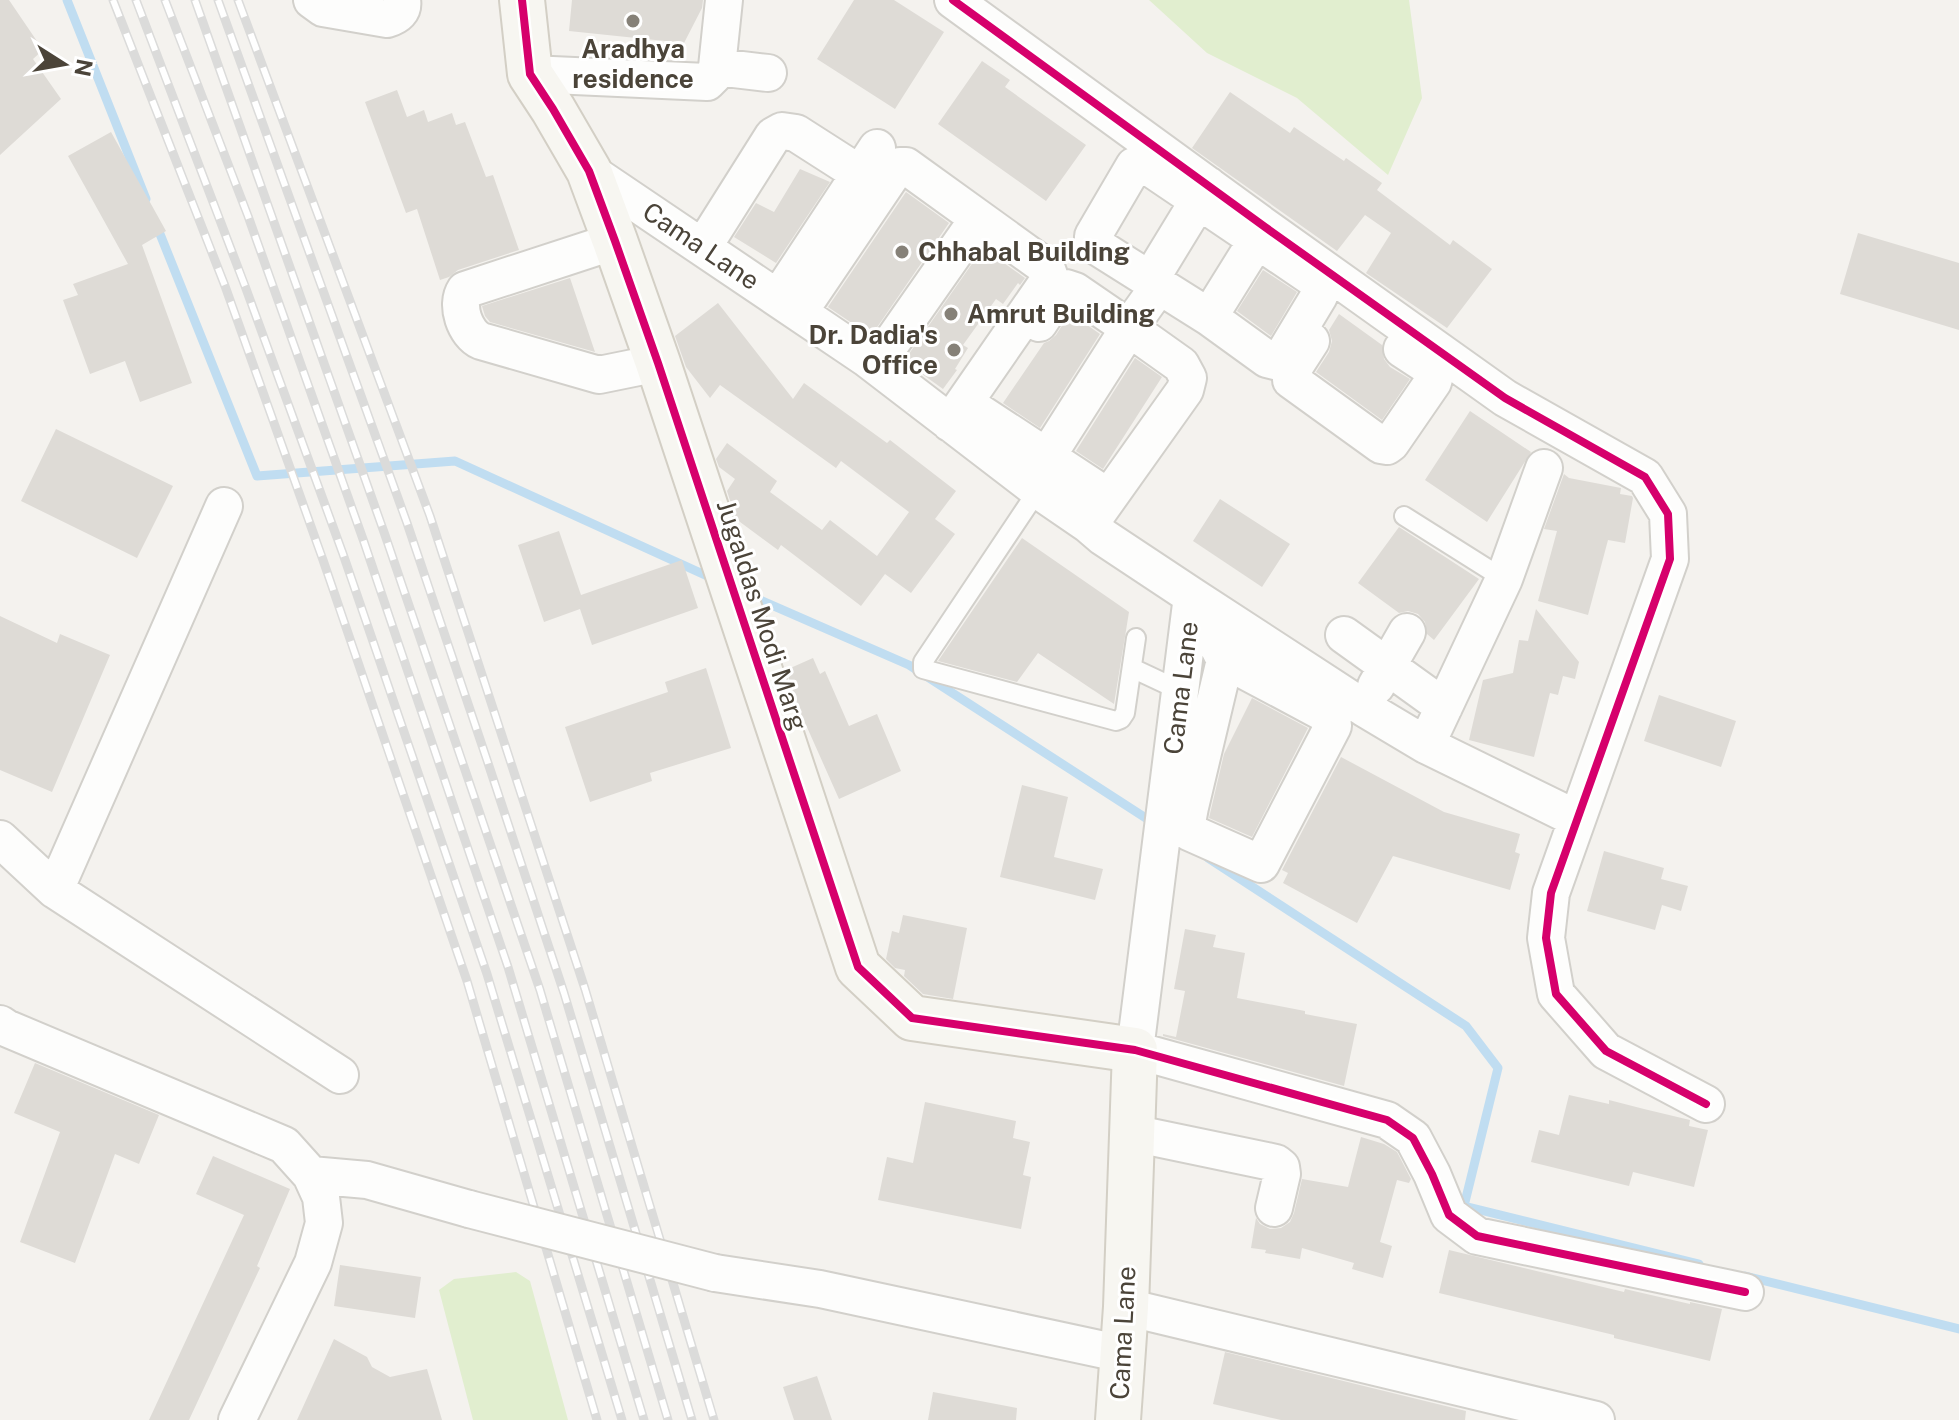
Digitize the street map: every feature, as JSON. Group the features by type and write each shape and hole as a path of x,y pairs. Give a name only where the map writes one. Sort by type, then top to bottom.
{"street":[{"path":"312,0 323,8 387,19 401,11 402,0"},
{"name":"Jugaldas Modi Marg","path":"522,0 530,74 589,171 615,241 858,967 912,1018 1135,1050"},
{"path":"530,74 707,82 717,67 724,0"},
{"path":"953,0 1340,295 1505,398 1645,477 1668,514 1670,559 1551,893 1546,938 1556,994 1606,1051 1706,1104"},
{"path":"717,67 768,73"},
{"path":"703,247 773,136 782,131 796,133 868,161 789,305"},
{"path":"1204,193 1146,165 1134,166 1093,236 1093,244 1209,317 1267,359 1275,361 1281,359 1319,296 1320,289 1316,280 1262,234"},
{"path":"789,305 895,170 906,166 1046,267 1049,275 965,423"},
{"name":"Cama Lane","path":"589,171 789,305 879,360 1038,476 1099,511 1103,537 1192,596 1135,1050 1126,1307 1118,1420"},
{"path":"1038,476 1129,328 1204,193"},
{"path":"879,360 978,219"},
{"path":"1209,317 1262,234"},
{"path":"615,241 465,290 460,305 469,333 481,341 599,375 658,363"},
{"path":"965,423 1060,291 1066,288 1075,291 1181,365 1188,378 1185,390 1099,511"},
{"path":"1426,745 1504,579 1544,468"},
{"path":"55,890 224,506"},
{"path":"1192,596 1426,745 1577,819"},
{"path":"1192,596 1225,660 1329,714 1334,722 1261,864 1189,832 1187,828 1225,660"},
{"path":"1364,708 1407,632"},
{"path":"1344,635 1444,707"},
{"path":"0,839 55,890 340,1075"},
{"path":"2,1031 284,1145 311,1175 321,1197 324,1223 313,1263 237,1420"},
{"path":"1135,1050 1387,1120 1413,1138 1449,1215 1477,1236 1745,1292"},
{"path":"1132,1133 1276,1163 1281,1167 1282,1174 1274,1208"},
{"path":"311,1175 367,1180 715,1273 820,1289 1123,1354"},
{"path":"1126,1307 1596,1420"}],"lane":[{"path":"1038,476 923,662 923,669 1116,721 1125,713 1136,638"},
{"path":"1404,516 1504,579"},
{"path":"1132,668 1181,691"}],"green space":[{"path":"1149,0 1409,0 1422,98 1388,175 1297,98 1207,53"},
{"path":"516,1272 530,1281 568,1420 473,1420 439,1290 454,1279"}],"building":[{"path":"0,0 9,0 43,50 33,59 61,99 0,155"},
{"name":"Aradhya residence","path":"572,0 703,0 684,43 569,31"},
{"path":"854,0 894,0 944,32 895,109 817,59"},
{"path":"982,61 1010,80 1005,87 1086,145 1046,201 938,124"},
{"path":"397,90 407,117 424,110 428,122 452,113 456,125 465,122 486,177 493,175 519,250 458,270 440,280 417,209 406,213 365,102"},
{"path":"1230,92 1290,133 1294,127 1344,161 1346,158 1382,183 1377,190 1450,245 1453,240 1492,269 1447,328 1366,273 1391,233 1365,215 1337,251 1192,148"},
{"path":"111,132 166,231 142,245 192,383 140,402 125,361 90,374 63,300 78,295 73,284 128,264 68,156"},
{"path":"800,169 830,182 776,263 734,237 756,203 774,212"},
{"name":"Chhabal Building","path":"906,192 949,223 871,336 828,307"},
{"path":"1858,233 1959,263 1959,330 1840,294"},
{"name":"Amrut Building","path":"983,248 1025,278 1003,304 996,299 963,345 968,348 943,389 904,361"},
{"path":"1263,270 1297,292 1271,336 1237,311"},
{"path":"570,278 595,352 490,322 485,316 482,306"},
{"path":"718,303 793,399 804,383 887,443 890,440 956,491 935,519 955,534 911,593 885,574 861,606 781,545 778,550 736,519 727,491 735,479 719,467 716,459 727,443 777,481 770,492 822,530 830,520 877,556 909,512 841,461 836,468 720,385 710,398 686,367 675,336"},
{"path":"1070,313 1100,334 1040,428 1003,403 1044,343 1056,335"},
{"path":"1339,314 1382,345 1384,359 1390,367 1410,379 1382,420 1316,372 1329,352 1332,341 1329,330"},
{"path":"1135,358 1162,377 1103,469 1076,451"},
{"path":"1470,411 1531,452 1487,522 1425,480"},
{"path":"56,429 173,486 137,558 21,501"},
{"path":"1564,474 1569,478 1621,488 1620,494 1633,498 1625,543 1608,540 1588,615 1538,601 1557,531 1544,529"},
{"path":"1220,499 1290,544 1262,587 1193,541"},
{"path":"1399,527 1479,579 1434,640 1427,634 1425,622 1418,614 1408,611 1399,613 1358,583"},
{"path":"559,531 581,595 682,560 698,608 592,645 580,609 544,622 518,545"},
{"path":"1022,538 1129,612 1114,704 1038,653 1017,682 938,661"},
{"path":"1536,609 1579,662 1575,679 1563,676 1558,695 1550,693 1534,757 1469,740 1483,680 1513,673 1519,640 1528,641"},
{"path":"0,616 57,643 60,634 110,655 52,792 0,770"},
{"path":"813,658 820,674 825,671 849,726 877,714 901,771 839,799 798,707 786,670"},
{"path":"706,668 731,748 650,773 652,781 590,802 565,727 668,692 665,682"},
{"path":"1659,695 1736,721 1721,767 1644,741"},
{"path":"1252,698 1308,728 1252,837 1209,818 1224,754"},
{"path":"1341,757 1444,812 1520,834 1515,852 1520,854 1510,890 1393,856 1357,923 1283,883 1288,873 1282,870"},
{"path":"1022,785 1068,797 1054,857 1103,869 1095,900 1000,877"},
{"path":"1604,851 1664,868 1661,879 1688,886 1681,911 1662,905 1655,930 1587,911"},
{"path":"903,915 967,928 953,999 923,994 904,976 905,970 895,968 886,959 892,931 899,933"},
{"path":"1185,929 1216,935 1213,947 1245,953 1237,998 1357,1024 1344,1086 1163,1036 1176,1037 1185,991 1174,989"},
{"path":"35,1063 159,1115 139,1164 115,1154 75,1263 20,1242 60,1132 14,1113"},
{"path":"1569,1095 1609,1104 1609,1100 1690,1120 1689,1126 1708,1130 1694,1187 1633,1172 1629,1186 1531,1162 1539,1130 1559,1135"},
{"path":"925,1102 1016,1121 1013,1138 1030,1142 1023,1175 1031,1177 1021,1229 878,1200 887,1157 913,1163"},
{"path":"1361,1137 1397,1152 1411,1179 1409,1183 1397,1180 1380,1242 1392,1246 1383,1278 1352,1269 1354,1263 1302,1248 1300,1259 1251,1248 1256,1218 1270,1229 1281,1228 1290,1222 1302,1179 1348,1187"},
{"path":"213,1156 290,1189 257,1266 260,1268 189,1420 149,1420 244,1215 196,1194"},
{"path":"1449,1250 1624,1292 1625,1289 1722,1309 1710,1361 1439,1293"},
{"path":"340,1265 421,1277 415,1318 334,1306"},
{"path":"334,1339 367,1357 372,1367 390,1377 427,1369 442,1420 297,1420"},
{"path":"1225,1352 1466,1411 1465,1420 1281,1420 1213,1404"},
{"path":"817,1376 832,1420 794,1420 783,1387"},
{"path":"933,1392 1017,1408 1016,1420 928,1420"}],"waterway":[{"path":"67,0 146,199"},
{"path":"156,224 257,476 455,461 716,580"},
{"path":"751,596 909,665 1155,824"},
{"path":"1208,858 1466,1026 1498,1068 1464,1206 1699,1264"},
{"path":"1745,1276 1959,1329"}],"railway":[{"path":"113,0 225,286 323,560 467,981 597,1420"},
{"path":"136,0 343,554 487,974 622,1420"},
{"path":"165,0 248,216 364,542 508,967 644,1420"},
{"path":"195,0 385,535 540,990 668,1420"},
{"path":"218,0 407,523 488,763 564,993 692,1420"},
{"path":"238,0 430,516 585,989 714,1420"}],"cycle path":[{"path":"522,0 530,74 589,171 615,241 858,967 912,1018 1135,1050 1387,1120 1413,1138 1449,1215 1477,1236 1745,1292"},
{"path":"953,0 1505,398 1645,477 1668,514 1670,559 1551,893 1546,938 1556,994 1606,1051 1706,1104"}],"place":[{"name":"Aradhya residence","path":"633,21"},
{"name":"Chhabal Building","path":"902,252"},
{"name":"Amrut Building","path":"951,314"},
{"name":"Dr. Dadia's Office","path":"954,350"}]}
